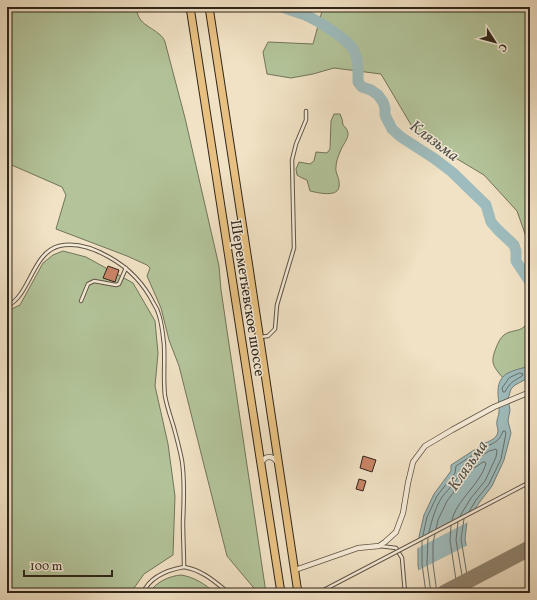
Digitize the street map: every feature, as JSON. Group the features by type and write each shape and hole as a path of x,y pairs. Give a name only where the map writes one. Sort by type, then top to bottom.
{"main road":[{"name":"Шереметьевское шоссе","path":"190,7 281,593"},
{"name":"Шереметьевское шоссе","path":"209,7 298,593"}],"street":[{"path":"295,570 358,548 379,546 385,542 396,532 403,513 413,462 425,446 494,407 530,392"},
{"path":"261,468 263,460 270,457 276,460 278,464"}],"lane":[{"path":"260,337 268,336 275,329 277,305 294,248 292,160 296,144 306,120 306,111"},
{"path":"7,306 11,305 16,300 44,256 59,246 72,245 101,252 126,268 149,293 159,314 164,345 165,397 182,462 184,483 184,567"},
{"path":"81,301 88,284 94,281 116,285 119,284 126,268"},
{"path":"318,593 530,483 528,469 530,456"},
{"path":"379,546 396,548 402,558 405,593"},
{"path":"143,593 155,578 175,569 184,567 200,572 228,593"}],"green space":[{"path":"7,7 137,7 139,17 144,24 160,35 165,41 185,118 219,266 221,290 266,593 258,593 227,556 179,366 169,340 161,308 147,276 150,268 147,265 127,256 56,229 66,195 62,187 7,163"},
{"path":"320,7 530,7 530,248 517,211 484,175 417,135 381,74 334,68 291,78 267,74 263,52 268,42 313,44 322,11"},
{"path":"334,114 340,114 343,125 348,132 347,138 336,163 339,187 337,191 329,194 310,191 307,180 297,175 296,169 299,162 310,164 314,161 316,152 327,153 330,149 331,121"},
{"path":"63,251 86,257 133,283 155,321 158,353 155,386 168,444 175,496 173,555 144,574 134,588 133,593 7,593 7,311 20,305 43,263 53,255"},
{"path":"530,320 530,366 507,374 503,378 495,367 493,361 498,342 509,332 522,329"},
{"path":"181,575 199,581 215,593 149,593 163,580"}],"water":[{"path":"530,366 530,377 515,385 511,389 508,399 510,410 508,421 511,433 504,460 492,486 467,521 465,539 474,593 423,593 418,565 418,541 424,515 434,494 451,471 451,465 492,440 497,435 499,412 498,387 502,378 506,374"}],"pier":[{"path":"479,507 470,521 416,549 416,539"},
{"path":"468,545 476,593 420,593 417,571"}],"building":[{"path":"108,266 119,270 115,282 103,278"},
{"path":"363,456 376,460 372,472 360,468"},
{"path":"359,479 366,481 363,491 356,489"}],"waterway":[{"name":"Клязьма","path":"282,7 317,21 338,35 353,49 358,65 358,82 362,87 371,90 378,95 383,102 385,115 392,129 401,137 452,172 486,205 491,222 514,245 516,251 516,261 530,282"}],"taxiway":[{"path":"444,593 530,548"}]}
